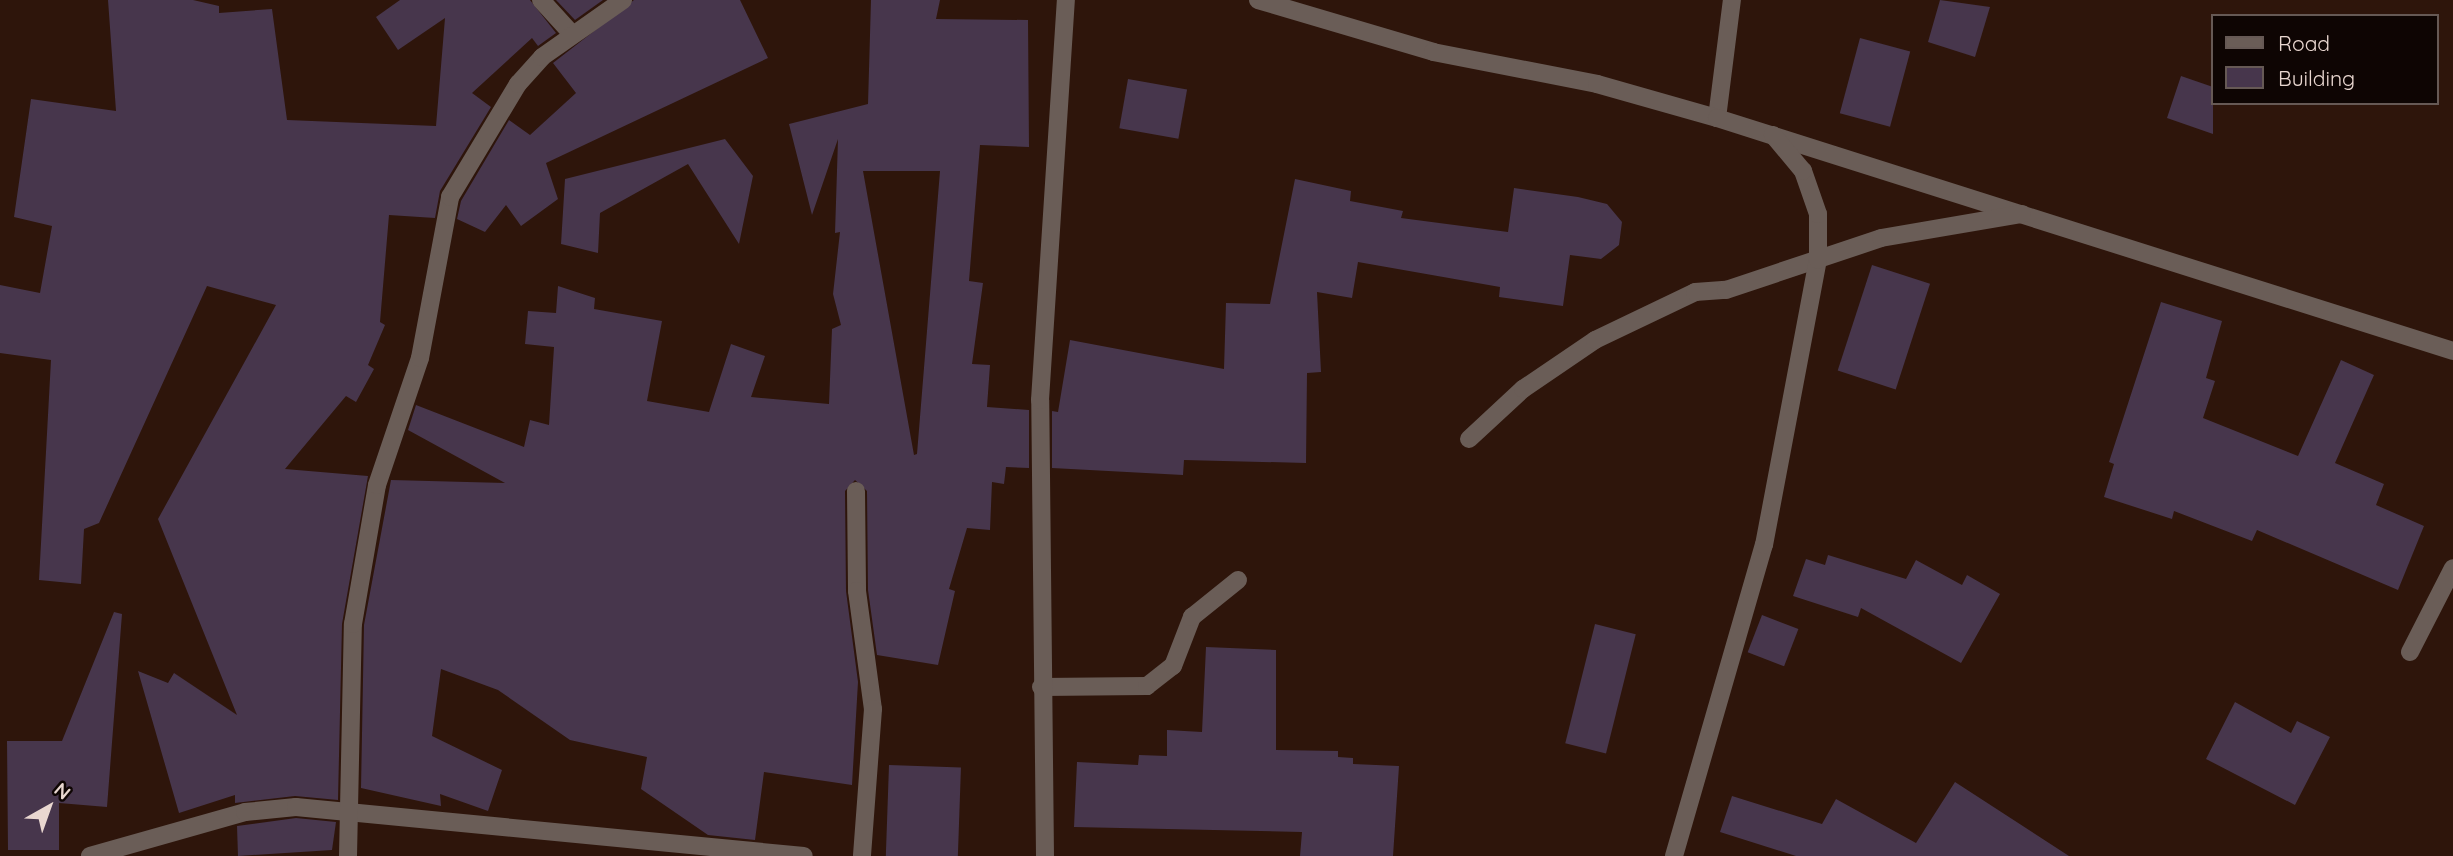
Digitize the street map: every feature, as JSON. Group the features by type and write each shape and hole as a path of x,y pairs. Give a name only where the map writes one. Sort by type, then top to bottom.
{"street":[{"path":"541,0 571,33"},
{"path":"348,856 353,624 377,485 420,358 450,198 518,85 571,33 623,0"},
{"path":"1045,856 1041,687 1040,400 1066,0"},
{"path":"1258,0 1433,52 1597,84 1772,134 2027,213 2453,351"},
{"path":"1717,118 1732,0"},
{"path":"1674,856 1764,545 1818,260 1818,214 1803,171 1772,134"},
{"path":"1469,439 1523,390 1595,340 1695,292 1726,290 1881,238 2027,213"},
{"path":"856,491 857,591 873,709 862,856"},
{"path":"2410,652 2453,568"},
{"path":"1041,687 1147,686 1173,666 1192,617 1238,580"},
{"path":"90,856 245,812 351,810 804,856"}],"building":[{"path":"108,0 193,0 219,6 219,13 272,9 287,120 436,126 445,18 398,50 376,17 400,0 530,0 556,33 538,46 532,38 472,93 491,107 440,191 435,218 389,215 380,322 385,325 368,365 374,369 356,402 346,396 285,469 368,476 342,624 338,800 295,796 235,803 235,795 179,813 138,671 168,683 174,673 237,715 158,519 276,305 207,286 99,523 84,529 81,584 39,580 51,360 0,353 0,285 40,293 52,226 14,217 31,99 116,111"},
{"path":"556,0 603,0 575,20"},
{"path":"634,0 740,0 768,58 546,163 558,199 521,226 506,205 485,232 457,219 461,201 509,120 530,135 576,93 553,63"},
{"path":"871,0 940,0 936,19 1028,20 1029,147 980,145 969,281 983,283 972,364 990,365 987,407 1029,410 1029,468 1006,467 1004,484 992,482 990,530 967,528 949,589 955,591 938,665 877,655 868,590 867,491 855,480 845,491 846,591 858,682 852,785 764,772 755,840 708,835 641,789 647,757 570,740 498,690 441,669 432,736 502,770 488,811 440,794 441,806 361,788 364,625 391,480 505,483 408,430 416,405 524,447 530,420 549,425 554,347 525,344 528,311 556,313 558,286 595,298 594,309 662,321 647,401 709,412 731,344 765,356 751,397 829,404 832,329 841,325 833,294 840,232 835,233 838,139 812,215 789,124 868,104","holes":["863,171 940,171 917,454 914,455"]},
{"path":"1940,0 1990,7 1975,57 1928,42"},
{"path":"1860,38 1910,51 1890,127 1840,113"},
{"path":"2181,76 2212,87 2213,134 2167,118"},
{"path":"1128,79 1187,89 1178,139 1119,128"},
{"path":"725,139 753,176 739,244 688,164 600,213 598,253 561,244 565,179"},
{"path":"1295,179 1351,191 1350,201 1403,211 1401,218 1508,232 1514,188 1578,197 1607,204 1622,222 1619,245 1601,259 1570,255 1563,306 1499,297 1500,287 1358,262 1352,298 1317,292 1321,372 1307,373 1306,463 1184,460 1183,475 1052,468 1052,411 1058,412 1070,340 1224,369 1226,303 1270,304"},
{"path":"1872,265 1930,284 1896,389 1838,371"},
{"path":"2161,302 2222,321 2206,378 2215,381 2203,418 2298,456 2341,360 2374,375 2335,463 2384,484 2376,505 2424,526 2398,590 2257,530 2252,541 2174,511 2172,519 2104,497 2114,464 2109,462"},
{"path":"1828,555 1906,579 1916,560 1962,585 1967,575 2000,594 1961,663 1861,608 1858,617 1793,596 1806,559 1825,565"},
{"path":"114,612 122,614 107,807 59,803 59,850 8,850 7,741 62,741"},
{"path":"1762,615 1798,629 1784,666 1748,652"},
{"path":"1595,624 1636,634 1606,754 1565,743"},
{"path":"1206,647 1276,650 1276,750 1338,751 1338,757 1353,758 1353,764 1399,766 1393,856 1300,856 1302,832 1074,827 1077,762 1138,765 1139,755 1167,756 1167,730 1202,732"},
{"path":"2235,702 2291,733 2297,721 2330,737 2295,805 2206,759"},
{"path":"889,765 961,768 958,856 886,856"},
{"path":"1955,782 2069,856 1796,856 1720,832 1732,796 1822,824 1836,799 1916,843"},
{"path":"296,818 336,822 332,850 238,856 237,826"}]}
